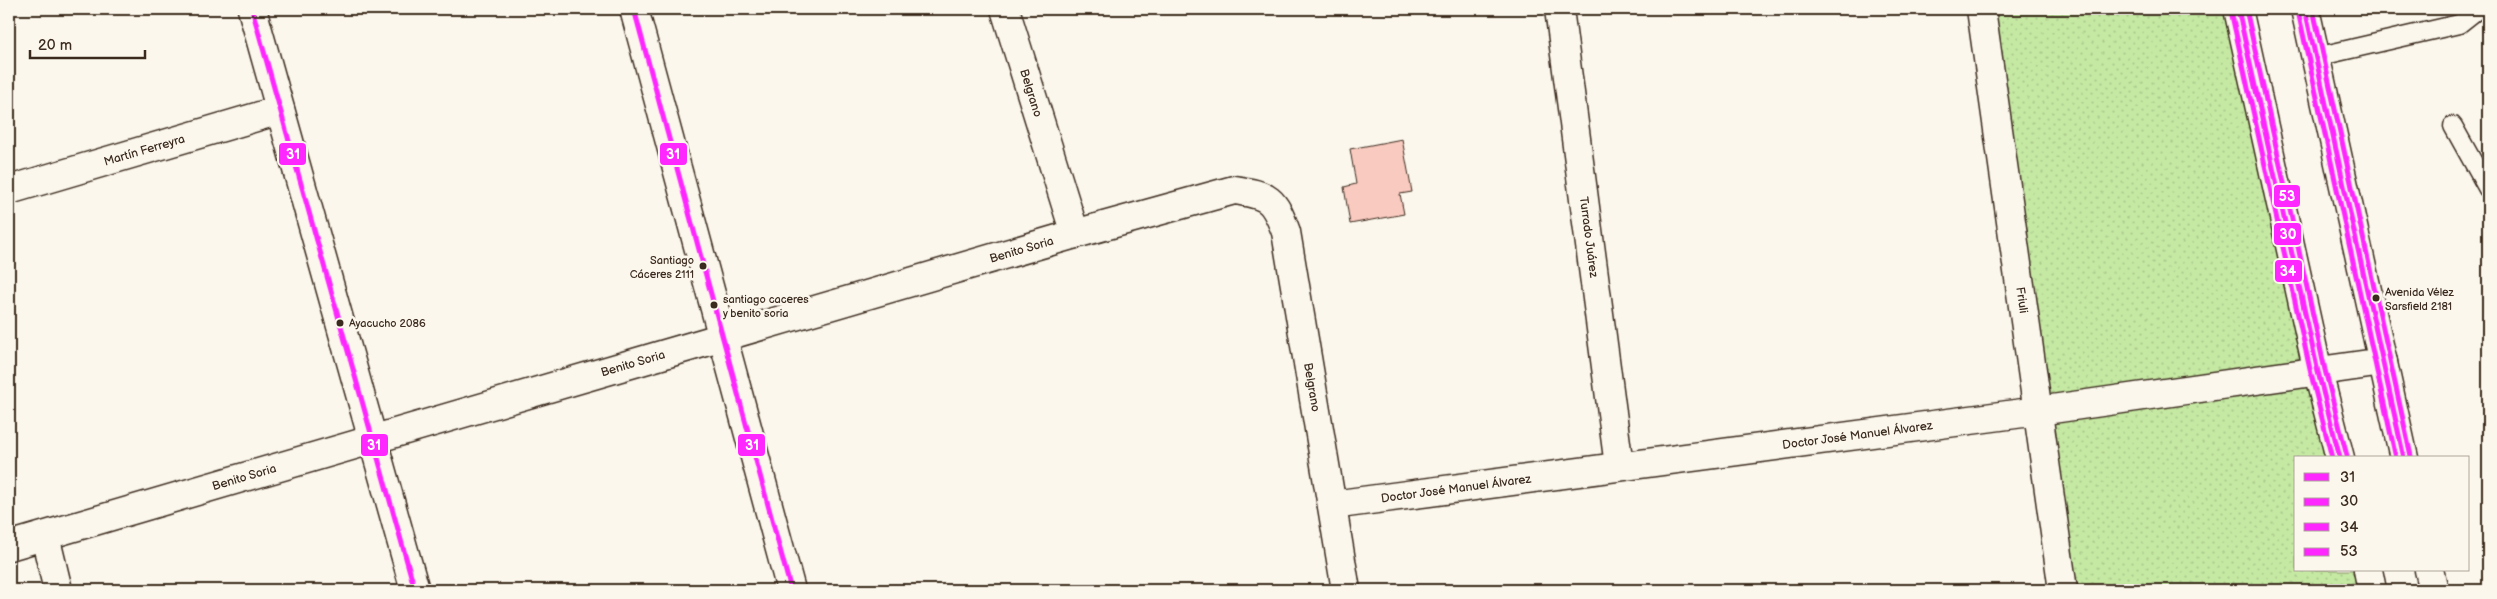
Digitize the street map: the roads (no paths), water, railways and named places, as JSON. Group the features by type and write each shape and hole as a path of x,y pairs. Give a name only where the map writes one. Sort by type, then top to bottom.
{"street":[{"path":"252,9 415,590"},
{"path":"634,9 791,590"},
{"name":"Belgrano","path":"1005,9 1075,234"},
{"name":"Turrado Juárez","path":"1559,9 1619,466"},
{"name":"Friuli","path":"1981,9 2063,590"},
{"path":"2238,9 2318,372 2339,456"},
{"path":"2305,9 2404,456"},
{"name":"Martín Ferreyra","path":"9,190 280,110"},
{"name":"Benito Soria","path":"9,546 723,339 1075,234 1234,190 1259,194"},
{"name":"Belgrano","path":"1259,194 1277,208 1286,232 1346,590"},
{"name":"Doctor José Manuel Álvarez","path":"1332,505 2038,411 2383,362"},
{"path":"44,536 58,590"},
{"path":"2368,572 2372,590"},
{"path":"2430,572 2434,590"}],"lane":[{"path":"2316,57 2459,24 2478,9"},
{"path":"2453,126 2488,189"}],"place":[{"name":"Santiago Cáceres 2111","path":"703,266"},
{"name":"Avenida Vélez Sarsfield 2181","path":"2376,298"},
{"name":"santiago caceres y benito soria","path":"714,305"},
{"name":"Ayacucho 2086","path":"340,323"}]}
